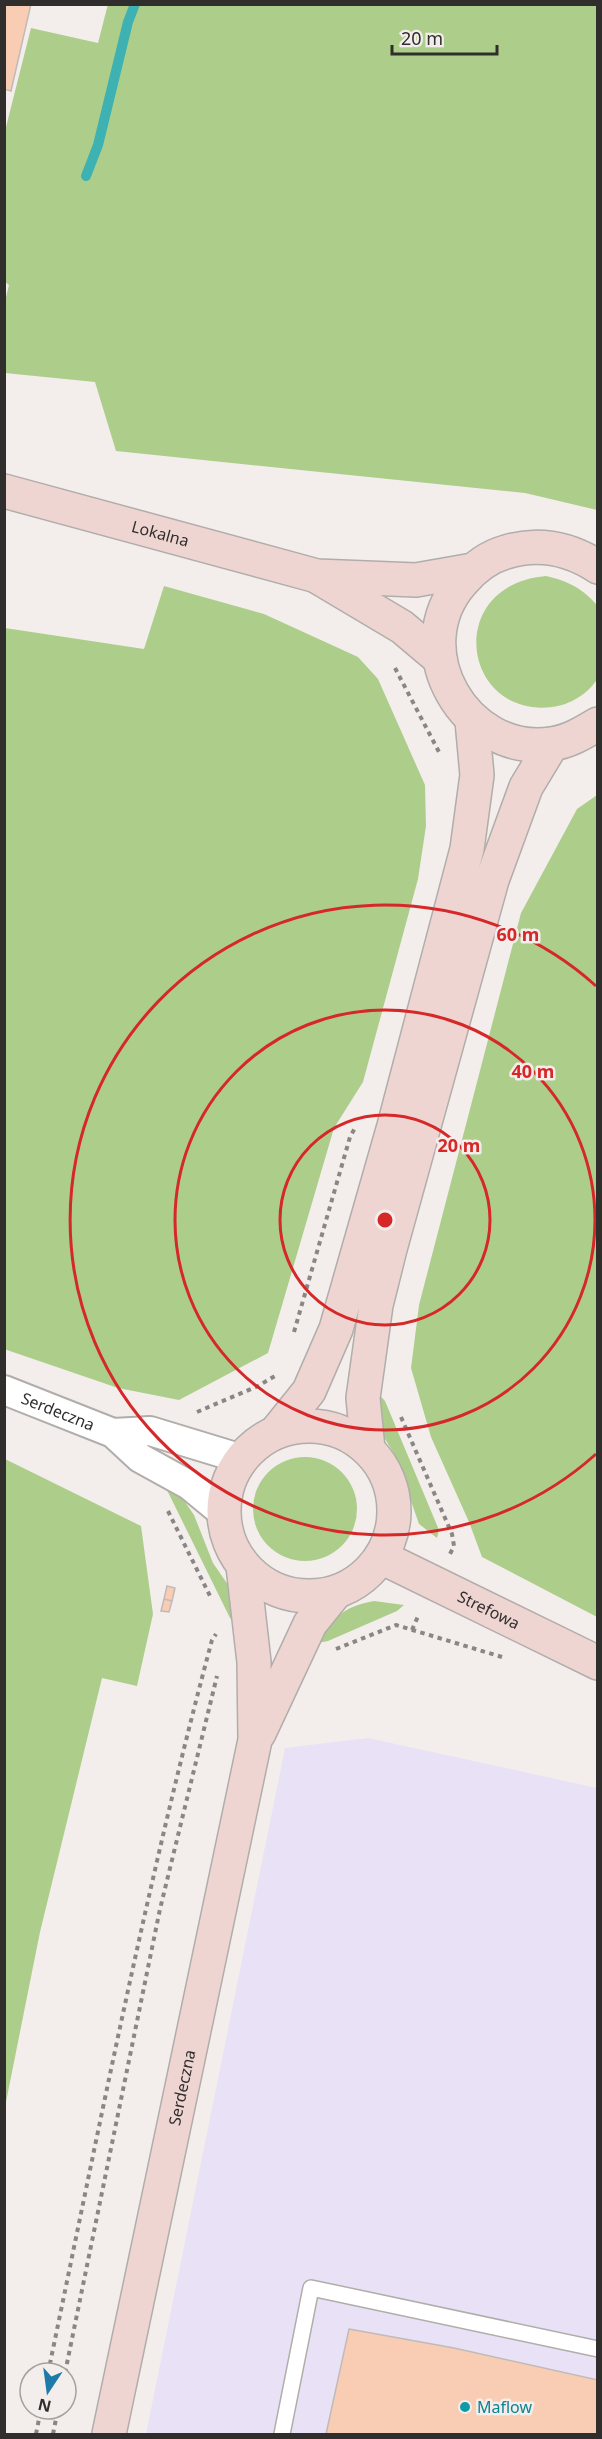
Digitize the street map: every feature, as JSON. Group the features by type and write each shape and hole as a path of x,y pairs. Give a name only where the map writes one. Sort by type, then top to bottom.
{"street":[{"name":"Lokalna","path":"4,491 317,576 416,580 473,570"},
{"path":"597,567 579,555 561,550 524,547 496,555 473,570 454,591 442,617 438,645 444,678 454,699 472,721 496,736 524,744 552,744 579,736 597,724"},
{"name":"Lokalna","path":"317,576 402,627 440,659"},
{"path":"276,1432 309,1390 336,1329 457,892 467,849 477,775 472,721"},
{"path":"368,1449 363,1398 376,1305 387,1260 492,880 526,787 552,744"},
{"name":"Serdeczna","path":"4,1390 112,1433"},
{"path":"300,1426 325,1426 348,1435 368,1449 383,1467 392,1489 395,1512 391,1535 381,1557 369,1572 353,1584 334,1593 315,1596 295,1595 275,1590 258,1580 243,1566 232,1550 223,1513 225,1493 235,1467 253,1446 276,1432 300,1426"},
{"path":"112,1433 150,1431 242,1459"},
{"path":"112,1433 140,1458 189,1485 210,1499 223,1513"},
{"name":"Strefowa","path":"381,1557 597,1663"},
{"name":"Serdeczna","path":"109,2434 255,1740 254,1662 243,1566"},
{"name":"Serdeczna","path":"255,1740 310,1624 334,1593"}],"lane":[{"path":"282,2434 311,2288 597,2349"}],"path":[{"path":"391,659 442,758"},
{"path":"323,1358 290,1348 350,1137 360,1118"},
{"path":"168,1437 174,1422 258,1386 279,1373"},
{"path":"367,1373 380,1378 389,1388 452,1534 454,1546 412,1629"},
{"path":"158,1468 153,1481 215,1607"},
{"path":"294,1655 311,1659 396,1625 506,1658"},
{"path":"50,2361 143,1913 186,1734 212,1640 218,1632"},
{"path":"67,2361 160,1908 218,1672"}],"shaded area":[{"path":"368,1738 597,1788 597,2434 146,2434 285,1748"}],"green space":[{"path":"108,4 597,5 597,510 525,493 116,451 95,382 5,373 5,301 9,285 4,281 5,131 31,28 98,43"},
{"path":"546,576 574,586 597,605 598,678 584,694 565,704 552,707 522,705 499,692 483,673 477,649 479,624 491,602 513,585"},
{"path":"164,586 264,614 358,657 378,679 425,785 426,826 418,879 363,1082 334,1128 268,1353 179,1400 118,1388 4,1349 5,628 144,649"},
{"path":"597,795 597,1617 482,1557 431,1437 411,1368 419,1305 521,913 577,809"},
{"path":"377,1392 385,1401 439,1530 437,1538 419,1524 395,1455 380,1431"},
{"path":"305,1457 325,1461 342,1472 353,1489 357,1509 353,1529 342,1546 325,1557 305,1561 285,1557 268,1546 257,1529 253,1509 257,1489 268,1472 285,1461"},
{"path":"5,1459 141,1526 153,1614 137,1686 102,1678 40,1932 5,2107"},
{"path":"165,1486 183,1499 194,1515 213,1563 233,1592 239,1629 230,1618"},
{"path":"374,1601 404,1605 397,1611 328,1641 313,1644 339,1615 353,1607"}],"building":[{"path":"4,4 31,4 11,91 4,89"},
{"path":"167,1586 175,1588 172,1601 164,1599"},
{"path":"164,1599 172,1601 169,1612 161,1611"},
{"name":"Maflow","path":"349,2329 454,2348 598,2380 598,2434 326,2434"}],"waterway":[{"path":"86,176 98,145 128,22 135,4"}],"place":[{"name":"Maflow","path":"465,2407"}]}
